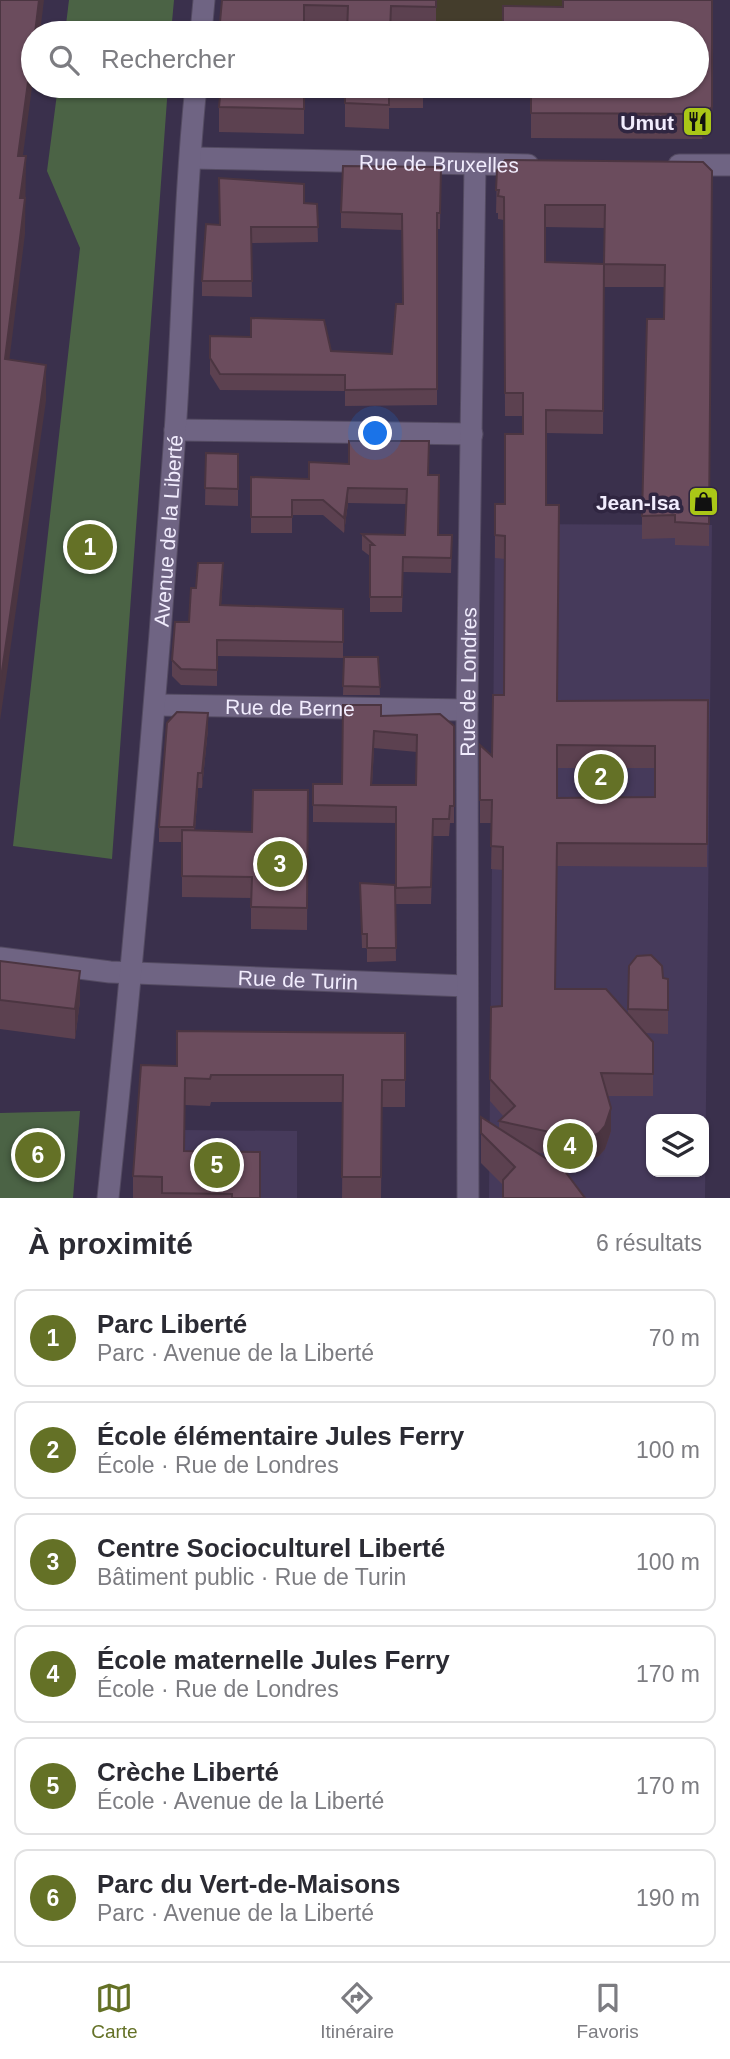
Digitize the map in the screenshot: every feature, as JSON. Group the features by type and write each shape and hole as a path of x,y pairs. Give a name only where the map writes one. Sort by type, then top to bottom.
{"street":[{"path":"202,21 204,0"},
{"name":"Avenue de la Liberté","path":"108,1198 155,705 195,98"},
{"name":"Rue de Bruxelles","path":"191,158 543,165"},
{"name":"Rue de Londres","path":"468,1198 467,710 475,165"},
{"path":"653,165 730,165"},
{"path":"175,430 472,434"},
{"name":"Rue de Berne","path":"155,705 467,710"},
{"path":"0,958 131,973"},
{"name":"Rue de Turin","path":"131,973 466,986"}],"shaded area":[{"path":"225,0 563,0 563,21 224,21"},
{"path":"495,524 712,525 706,1114 646,1114 646,1177 705,1177 705,1198 489,1198"},
{"path":"183,1130 297,1131 297,1198 134,1198"}],"green space":[{"path":"69,0 174,0 172,21 66,21"},
{"path":"56,98 167,98 112,859 13,846 80,248 47,171"},
{"path":"80,1111 73,1198 0,1198 0,1113"}],"building":[{"path":"0,0 39,0 36,21 21,21 21,98 26,98 18,156 26,156 20,198 25,198 5,359 46,365 0,685"},
{"path":"222,0 436,0 436,7 391,6 390,21 347,21 348,6 304,5 304,21 220,21"},
{"path":"563,0 712,0 712,107 702,114 531,113 531,98 709,98 709,21 503,21 503,6 563,7"},
{"path":"220,98 304,98 304,109 219,107"},
{"path":"345,98 389,98 389,105 345,103"},
{"path":"505,160 703,162 712,171 709,524 675,522 675,515 642,516 647,319 664,319 665,265 604,264 603,411 546,410 546,505 559,505 557,701 708,700 707,844 557,843 555,989 606,989 653,1042 653,1074 601,1073 611,1108 605,1126 599,1133 582,1139 499,1121 515,1106 490,1079 491,1007 502,1006 503,847 491,846 492,800 480,800 480,745 492,756 493,695 504,695 505,536 495,535 495,504 505,504 505,434 523,434 523,393 505,393 504,197 498,196 499,190 496,190 497,170","holes":["545,205 605,205 604,264 545,262","557,745 655,746 655,797 557,798"]},
{"path":"343,166 441,167 440,213 437,213 437,389 345,390 345,375 220,374 210,358 210,336 251,337 251,318 324,320 331,351 392,354 396,304 403,304 402,214 341,212"},
{"path":"219,178 304,184 304,203 317,204 318,227 251,227 252,281 202,281 206,224 220,225"},
{"path":"349,441 429,441 428,475 439,475 438,535 452,535 451,558 403,557 402,597 370,597 370,545 374,545 362,534 405,535 407,489 348,488 344,518 323,500 292,500 292,517 251,517 251,477 309,479 309,462 349,464"},
{"path":"206,453 238,454 238,489 205,488"},
{"path":"198,563 223,563 220,605 343,609 343,642 217,640 217,670 181,669 172,660 175,622 189,622 191,588 196,588"},
{"path":"344,657 378,657 380,687 343,686"},
{"path":"343,705 381,705 381,716 440,714 454,726 454,806 450,806 449,819 433,819 431,887 396,888 396,807 313,805 313,784 342,784","holes":["374,731 417,735 416,785 371,785"]},
{"path":"177,712 208,713 202,773 198,773 194,827 159,827 167,723"},
{"path":"253,790 308,790 307,908 251,907 252,877 182,876 182,830 252,832"},
{"path":"360,883 395,885 396,948 367,948 367,934 362,934"},
{"path":"651,955 662,966 663,978 668,979 668,1010 628,1009 629,966 637,956"},
{"path":"0,961 80,971 75,1009 0,1000"},
{"path":"177,1031 405,1033 405,1080 382,1080 381,1177 342,1177 343,1075 211,1075 210,1079 185,1078 184,1151 260,1152 260,1198 232,1198 232,1194 162,1193 162,1177 133,1176 141,1065 177,1066"},
{"path":"481,1117 564,1170 585,1198 503,1198 503,1180 515,1167 481,1133"}],"place":[{"name":"Umut","path":"697,122"},
{"name":"Jean-Isa","path":"703,502"},
{"name":"Parc Liberté","path":"90,547"},
{"name":"École élémentaire Jules Ferry","path":"601,777"},
{"name":"Centre Socioculturel Liberté","path":"280,864"},
{"name":"École maternelle Jules Ferry","path":"570,1146"},
{"name":"Parc du Vert-de-Maisons","path":"38,1155"},
{"name":"Crèche Liberté","path":"217,1165"}]}
